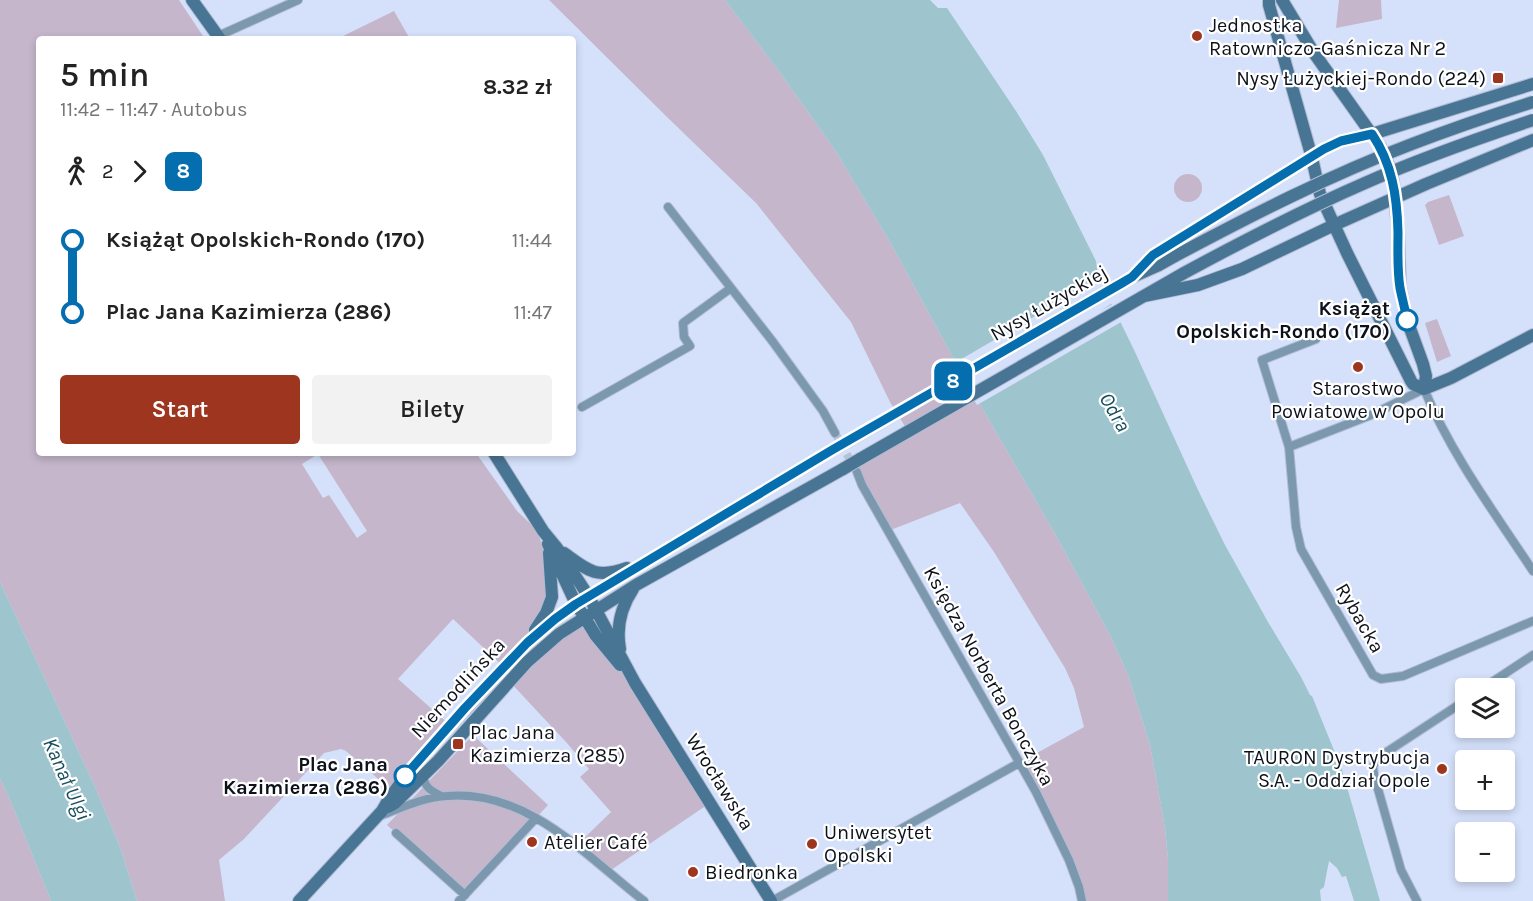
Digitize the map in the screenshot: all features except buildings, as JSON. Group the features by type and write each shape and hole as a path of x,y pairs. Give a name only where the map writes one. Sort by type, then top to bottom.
{"main road":[{"path":"192,0 218,36"},
{"path":"1269,0 1320,194 1413,384 1424,388 1451,378 1533,335"},
{"path":"1282,0 1314,52 1380,146 1388,164 1393,181 1398,229 1400,287 1407,320 1426,376 1424,388"},
{"path":"1156,260 1324,149 1341,141 1372,134 1533,84"},
{"name":"Nysy Łużyckiej","path":"576,604 832,450 1132,277 1156,260 1175,256 1237,223 1365,163 1411,144 1533,102"},
{"name":"Nysy Łużyckiej","path":"585,618 636,585 1184,273 1285,220 1365,183 1533,120"},
{"path":"1144,296 1198,285 1242,269 1426,184 1533,140"},
{"name":"Wrocławska","path":"496,456 553,548 589,597 635,683 772,901"},
{"path":"553,548 589,570 601,574 615,573 648,561"},
{"path":"527,643 546,613 552,597 553,548"},
{"name":"Wrocławska","path":"553,548 576,604 596,636 635,683"},
{"path":"621,656 619,623 624,605 636,585"},
{"name":"Niemodlińska","path":"299,901 379,814 412,767 527,643 576,604"},
{"name":"Niemodlińska","path":"379,814 395,803 438,761 542,647 566,628 585,618"}],"street":[{"path":"223,36 298,0"},
{"path":"668,207 823,411 835,433"},
{"path":"582,407 690,346 684,337 683,323 731,288"},
{"path":"1316,339 1262,360 1290,447 1371,415 1424,388 1434,414 1456,453 1533,571"},
{"name":"Rybacka","path":"1290,447 1296,527 1301,549 1373,675 1381,679 1403,676 1533,621"},
{"name":"Księdza Norberta Bonczyka","path":"857,472 862,485 1044,808 1065,851 1082,901"},
{"path":"1498,678 1533,655"},
{"path":"1417,901 1401,870 1373,767 1376,759 1455,707"},
{"path":"772,901 1019,763"},
{"path":"423,775 424,784 441,796"},
{"path":"379,814 441,796 481,797 512,806 549,825 644,901"},
{"path":"396,833 462,898 536,818"}],"shaded area":[{"path":"0,0 179,0 203,36 36,36 36,456 315,456 302,464 323,498 329,495 357,538 367,531 319,456 478,456 517,511 537,530 550,569 546,613 504,667 453,619 398,679 450,725 391,790 346,751 341,749 324,753 244,839 219,860 225,901 137,901 120,847 95,787 0,582"},
{"path":"549,0 725,0 835,150 890,242 956,363 1054,532 1110,635 1128,675 1150,745 1165,828 1168,901 1082,901 1079,887 1019,763 1084,727 1074,688 1065,668 994,552 960,503 888,531 850,468 909,433 890,402 851,322 756,203"},
{"path":"1339,0 1381,0 1382,19 1336,28"},
{"path":"394,11 408,36 343,36"},
{"path":"1188,174 1198,178 1202,188 1198,198 1188,202 1178,198 1174,188 1178,178"},
{"path":"1449,195 1464,236 1439,245 1425,205"},
{"path":"1437,319 1451,356 1437,362 1425,323"},
{"path":"585,618 626,669 710,803 608,872 576,846 611,812 580,777 589,769 509,681"},
{"path":"473,735 548,805 465,895 387,825"},
{"path":"0,778 13,807 51,901 0,901"}],"water":[{"name":"Odra","path":"725,0 930,0 938,8 947,8 1043,155 1096,261 1098,276 1225,545 1312,696 1342,770 1380,901 1354,901 1346,876 1342,877 1329,861 1324,887 1320,890 1321,901 1168,901 1165,828 1150,745 1128,675 1110,635 890,242 835,150"},
{"name":"Kanał Ulgi","path":"0,582 95,787 120,847 137,901 51,901 0,778"}],"pier":[{"path":"1102,277 1114,302 1100,311 1115,303 1123,321 977,405 953,364"}],"tunnel":[{"path":"835,433 854,467"}],"bus line":[{"name":"8","path":"405,776 527,643 576,604 832,450 1132,277 1153,255 1324,149 1341,141 1372,134 1388,164 1393,181 1398,229 1400,287 1407,320"}],"place":[{"name":"Jednostka Ratowniczo-Gaśnicza Nr 2","path":"1197,36"},
{"name":"Nysy Łużyckiej-Rondo (224)","path":"1498,78"},
{"name":"Książąt Opolskich-Rondo (170)","path":"1407,320"},
{"name":"Starostwo Powiatowe w Opolu","path":"1358,367"},
{"name":"Plac Jana Kazimierza (285)","path":"458,744"},
{"name":"TAURON Dystrybucja S.A. - Oddział Opole","path":"1442,769"},
{"name":"Plac Jana Kazimierza (286)","path":"405,776"},
{"name":"Atelier Café","path":"532,842"},
{"name":"Uniwersytet Opolski","path":"812,844"},
{"name":"Biedronka","path":"693,872"}]}
